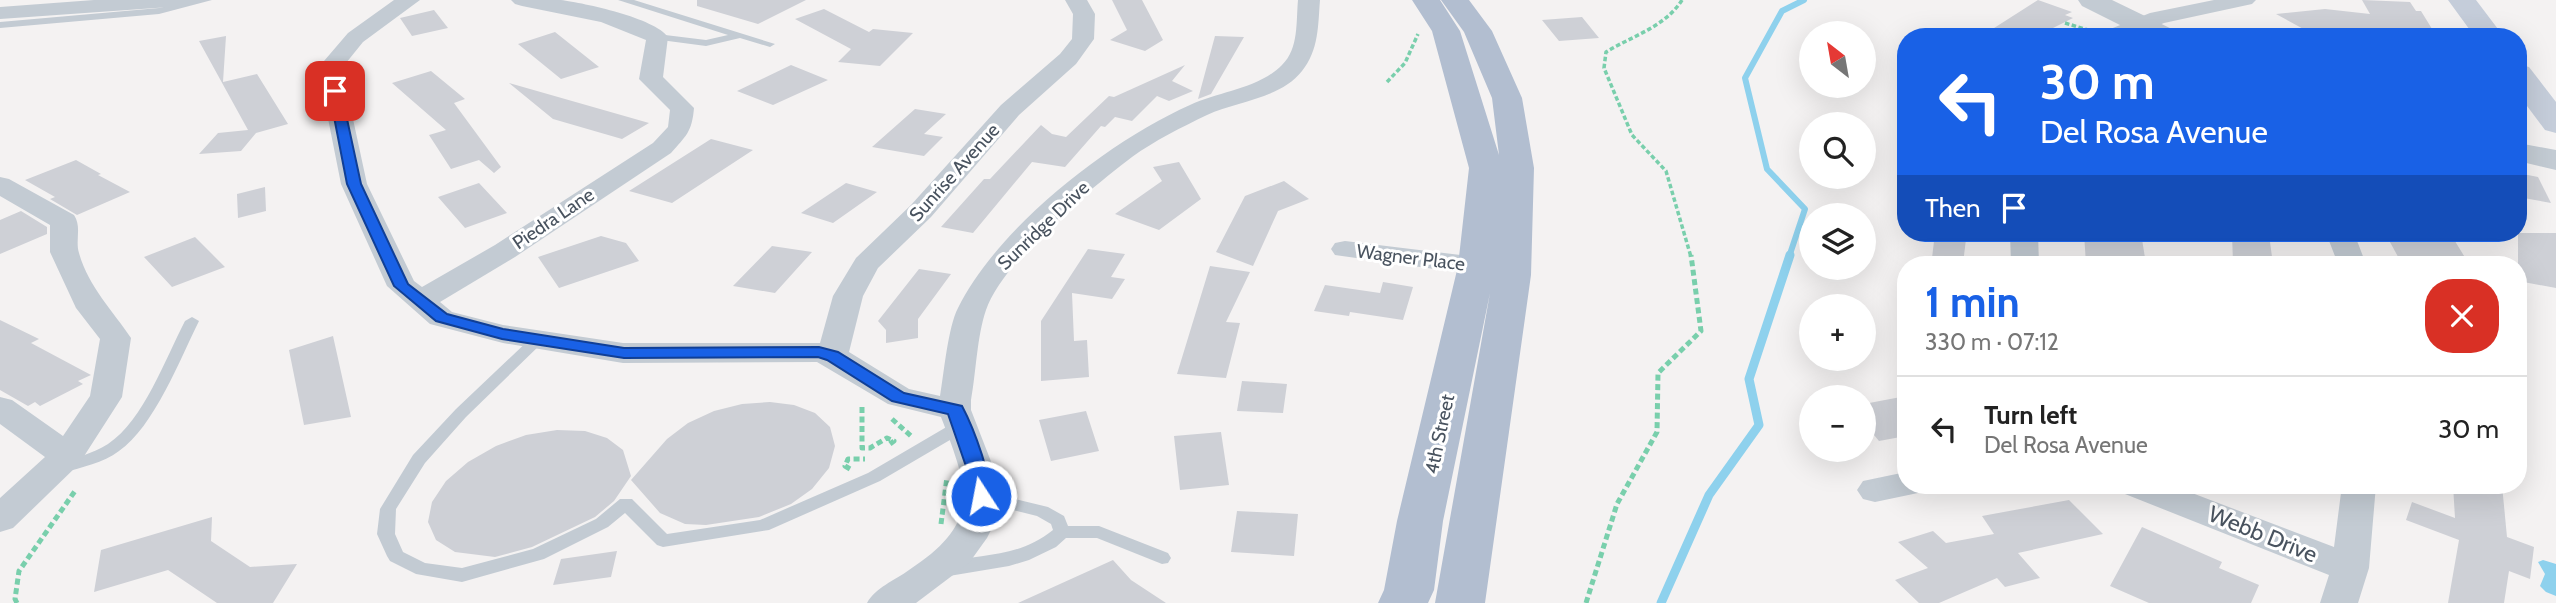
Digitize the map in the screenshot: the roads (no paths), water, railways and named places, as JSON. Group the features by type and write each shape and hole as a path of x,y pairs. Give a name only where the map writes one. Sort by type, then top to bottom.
{"main road":[{"path":"1455,0 1478,31 1507,98 1517,168 1494,271 1460,603"},
{"path":"2462,0 2483,28"},
{"path":"1423,15 1446,31 1486,168 1494,271"},
{"path":"2527,85 2556,123"},
{"name":"4th Street","path":"1403,603 1409,590 1420,521 1494,271"}],"street":[{"path":"0,13 184,0"},
{"path":"409,0 371,23 341,50 330,68 354,184 402,286 441,318 502,334 624,353 819,352 832,356 899,397 958,418"},
{"path":"522,0 585,12 645,30 657,37"},
{"name":"Sunrise Avenue","path":"832,356 848,296 866,264 921,211 1010,110 1068,59 1083,39 1084,13 1076,0"},
{"name":"Sunridge Drive","path":"886,603 937,571 963,548 981,513 980,478 958,418 955,400 971,310 996,268 1052,210 1125,150 1200,109 1245,95 1278,80 1293,68 1305,47 1309,0"},
{"path":"2091,0 2148,28"},
{"path":"2131,28 2245,0"},
{"name":"Piedra Lane","path":"420,301 505,251 662,148 680,128 682,108 651,79 657,37"},
{"path":"2527,154 2556,160"},
{"path":"0,185 64,221 64,252 91,309 116,338 106,397 65,472 0,519"},
{"name":"Wagner Place","path":"1345,249 1494,271"},
{"path":"0,408 65,472"},
{"name":"Webb Drive","path":"2160,494 2350,568"},
{"path":"2339,603 2350,568 2358,494"}],"lane":[{"path":"0,25 159,11 207,0"},
{"path":"623,0 770,44"},
{"path":"657,37 706,43 741,35"},
{"path":"65,472 109,450 126,437 143,412 192,321"},
{"path":"537,340 461,412 419,458 388,509 386,534 396,556 422,569 462,575 538,554 602,523 626,503 663,541 763,526 874,477 958,418"},
{"path":"981,496 1042,512 1058,520 1062,532"},
{"path":"937,571 1021,559 1047,546 1062,532 1099,532 1162,558"}],"water":[{"path":"2543,560 2556,564 2556,596 2540,586 2545,574 2538,562"}],"waterway":[{"path":"1789,257 1805,209 1767,169 1745,78 1782,11 1804,0"},
{"path":"1661,603 1709,495 1759,425 1749,379 1790,255"}]}
